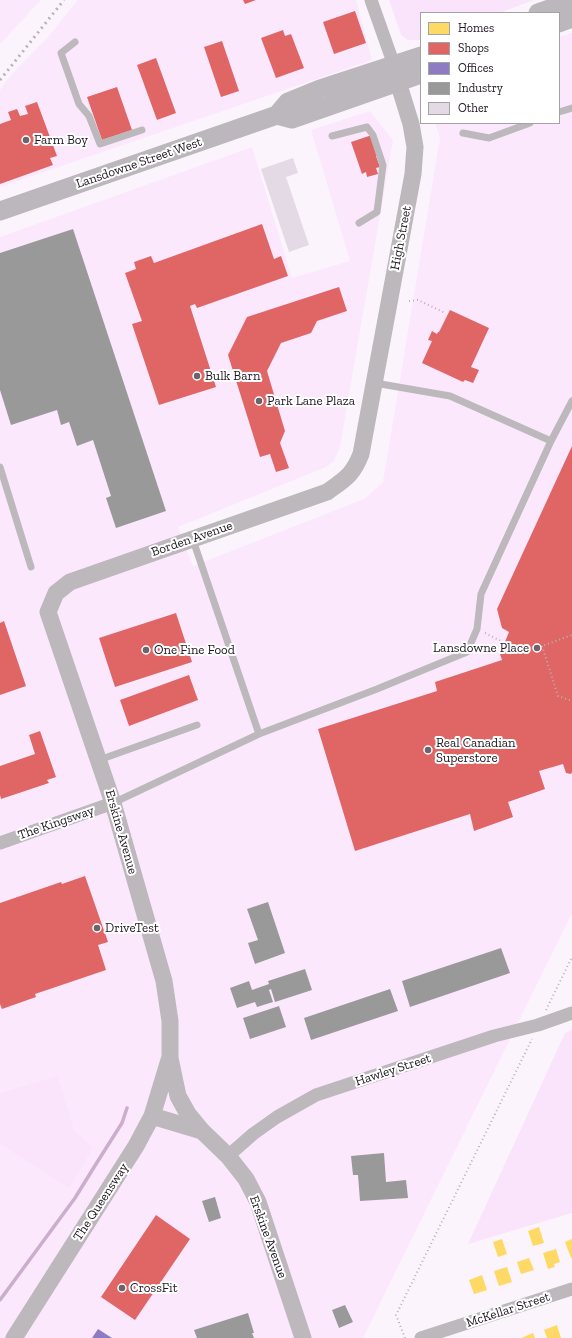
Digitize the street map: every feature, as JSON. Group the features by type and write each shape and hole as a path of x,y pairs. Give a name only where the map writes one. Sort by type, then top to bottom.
{"main road":[{"name":"Lansdowne Street West","path":"396,74 420,57"},
{"name":"Lansdowne Street West","path":"0,211 277,115 288,102 320,89 396,74 420,74"}],"street":[{"name":"High Street","path":"348,477 356,468 361,454 413,174 414,148 411,124 371,0"},
{"name":"Borden Avenue","path":"48,612 56,593 70,582 328,492 348,477"},
{"name":"Erskine Avenue","path":"48,612 113,803 164,981 170,1021 170,1058"},
{"name":"The Kingsway","path":"0,843 113,803"},
{"name":"Hawley Street","path":"228,1156 253,1134 277,1117 316,1095 494,1036 538,1026 572,1013"},
{"name":"The Queensway","path":"14,1338 136,1146 152,1116 170,1058"},
{"path":"170,1058 178,1096 188,1114 202,1131"},
{"name":"Erskine Avenue","path":"152,1116 202,1131 228,1156 246,1178 258,1202 303,1338"},
{"name":"McKellar Street","path":"421,1338 572,1289"}],"lane":[{"path":"75,42 61,53 79,104 89,116 100,144 142,130"},
{"path":"560,112 572,108"},
{"path":"463,133 489,138 527,124"},
{"path":"332,136 367,127 374,135 383,165 377,212 358,223"},
{"path":"374,383 450,396 551,441"},
{"path":"113,803 259,734 377,689 467,652 477,629 481,594 551,441 572,402"},
{"path":"0,467 31,567"},
{"path":"193,539 259,734"},
{"path":"98,760 196,725"}],"path":[{"path":"409,301 418,300 445,313"},
{"path":"477,629 505,642 516,650 542,646 572,636"},
{"path":"542,646 558,696 572,701"},
{"path":"404,1338 396,1315 572,957"}],"shaded area":[{"path":"0,0 41,0 0,44"},
{"path":"78,0 356,0 372,60 0,187 0,90 9,77 48,37"},
{"path":"389,0 534,0 502,12 420,12 420,40 408,40 401,35"},
{"path":"572,33 572,913 363,1338 0,1338 0,237 252,147 292,278 350,261 311,130 370,111 393,140 340,447 334,461 326,467 178,527 193,566 364,499 383,482 440,138 435,124 560,124 560,37"},
{"path":"572,1030 572,1213 468,1244 565,1033"},
{"path":"58,1076 74,1130 93,1148 69,1188 0,1144 0,1093"}],"building: Homes":[{"path":"539,1227 544,1243 533,1246 528,1231"},
{"path":"502,1239 507,1254 498,1257 493,1242"},
{"path":"572,1239 572,1258 571,1258 565,1242"},
{"path":"556,1249 560,1262 554,1264 555,1267 548,1269 543,1253"},
{"path":"529,1258 534,1270 521,1274 517,1262"},
{"path":"507,1267 512,1282 499,1286 494,1271"},
{"path":"482,1275 487,1290 474,1294 469,1280"},
{"path":"557,1325 561,1338 547,1338 544,1330"},
{"path":"533,1333 535,1338 521,1338"}],"building: Shops":[{"path":"243,0 256,0 245,4"},
{"path":"355,11 366,43 334,54 323,22"},
{"path":"283,30 285,36 291,34 304,68 276,78 261,38"},
{"path":"222,41 239,91 221,97 204,47"},
{"path":"156,58 176,113 157,120 137,65"},
{"path":"117,87 132,130 102,140 87,97"},
{"name":"Farm Boy","path":"37,102 57,156 50,158 53,165 0,184 0,124 11,120 8,112 17,109 20,116 28,114 25,106"},
{"path":"372,135 379,155 376,156 380,167 376,168 378,174 367,177 366,172 362,174 351,142"},
{"path":"262,224 274,259 281,256 288,276 197,308 195,304 190,306 216,387 159,405 132,324 142,321 125,273 136,269 134,262 151,256 154,263"},
{"name":"Park Lane Plaza","path":"339,287 347,311 317,321 311,333 281,343 267,371 285,431 280,443 289,468 276,472 270,454 260,457 228,355 247,317"},
{"path":"450,310 489,328 471,367 479,370 473,383 465,380 463,382 422,363 432,341 428,340 432,331 437,334 439,332"},
{"name":"Lansdowne Place","path":"572,446 571,774 566,773 563,764 539,771 545,789 508,802 513,817 474,831 470,814 355,851 318,729 437,691 435,682 502,660 500,654 509,632 502,628 497,609"},
{"name":"One Fine Food","path":"176,613 192,662 115,687 99,638"},
{"path":"4,621 26,686 0,695 0,623"},
{"path":"189,675 198,700 129,726 120,700"},
{"path":"40,731 56,777 47,780 49,783 1,799 0,766 35,754 29,735"},
{"path":"85,876 108,942 98,945 106,970 35,994 36,997 2,1009 0,1004 0,903 61,882 62,884"},
{"path":"156,1215 190,1239 135,1320 101,1297"}],"building: Offices":[{"path":"98,1329 112,1338 92,1338"}],"building: Industry":[{"path":"73,229 166,511 116,528 106,498 111,496 93,440 77,446 69,422 61,425 57,410 11,425 0,390 0,253"},
{"path":"268,902 285,953 255,964 248,943 258,940 247,909"},
{"path":"501,948 510,973 410,1007 402,981"},
{"path":"305,969 312,990 275,1002 271,989 269,990 273,1002 257,1007 255,1002 237,1008 230,988 249,981 252,990 269,984 268,981"},
{"path":"390,989 398,1011 311,1040 304,1018"},
{"path":"279,1006 286,1027 250,1039 243,1018"},
{"path":"384,1153 386,1182 406,1180 408,1198 360,1201 358,1175 353,1175 351,1156"},
{"path":"215,1197 221,1218 209,1222 202,1201"},
{"path":"345,1305 353,1322 339,1328 332,1310"},
{"path":"248,1313 254,1338 197,1338 194,1330"}],"building: Other":[{"path":"293,158 298,173 286,177 309,245 289,252 261,169"}],"waterway":[{"path":"0,1300 75,1198 122,1123 127,1108"}],"railway":[{"path":"0,80 64,0"}],"place":[{"name":"Farm Boy","path":"26,140"},
{"name":"Bulk Barn","path":"197,376"},
{"name":"Park Lane Plaza","path":"259,401"},
{"name":"Lansdowne Place","path":"537,648"},
{"name":"One Fine Food","path":"146,650"},
{"name":"Real Canadian Superstore","path":"428,750"},
{"name":"DriveTest","path":"97,928"},
{"name":"CrossFit","path":"122,1288"}]}
